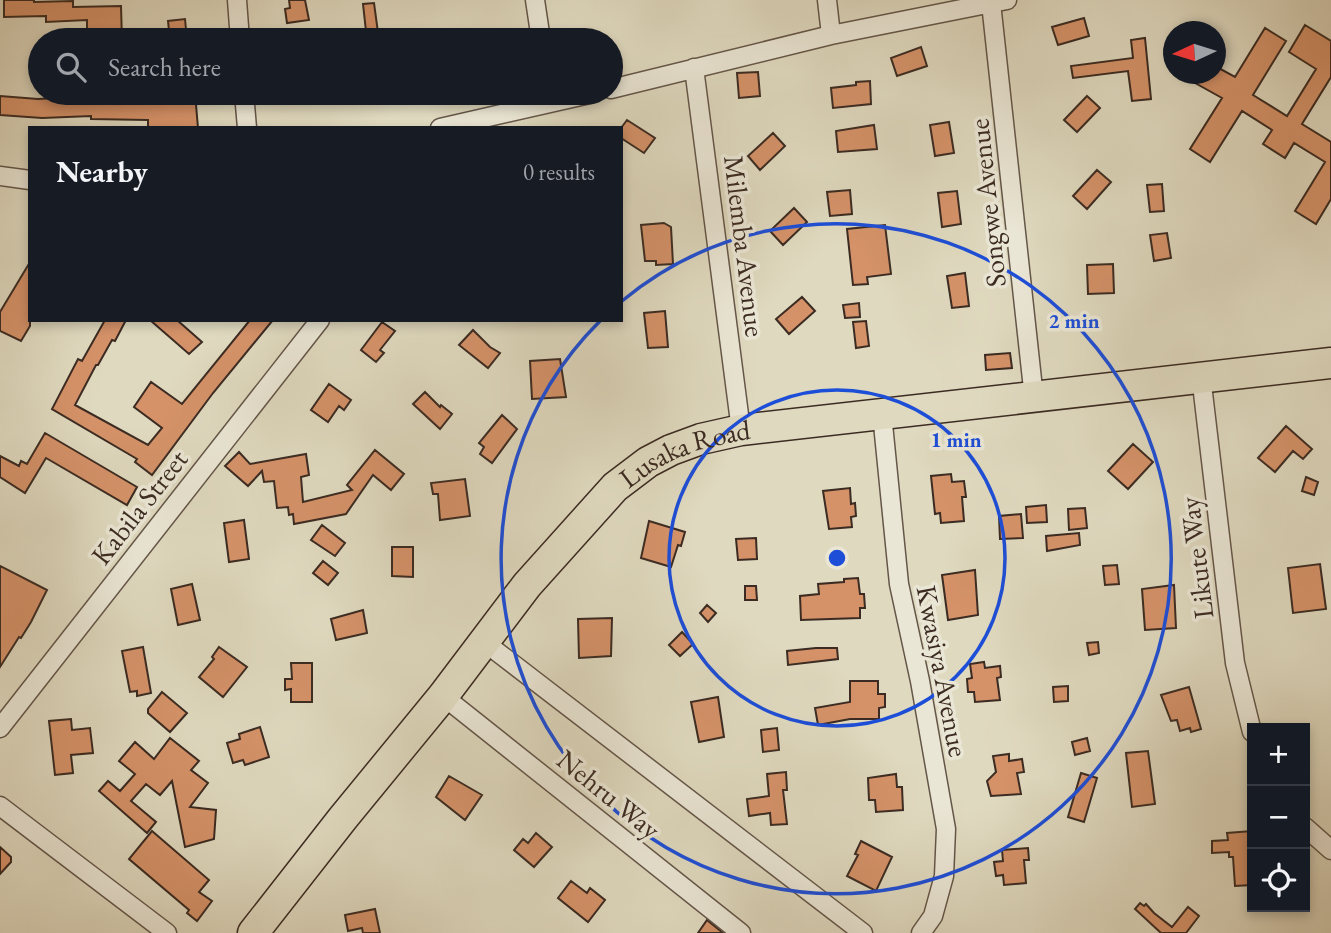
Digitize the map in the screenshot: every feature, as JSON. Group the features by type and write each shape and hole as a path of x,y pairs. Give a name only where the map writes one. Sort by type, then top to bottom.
{"highway":[{"name":"Lusaka Road","path":"254,933 343,818 443,696 527,585 615,488 648,462 701,439 741,430 1331,363"}],"street":[{"path":"237,0 239,28"},
{"path":"535,0 539,28"},
{"path":"827,0 831,35"},
{"path":"623,86 831,35 999,2"},
{"name":"Songwe Avenue","path":"999,2 1034,398"},
{"name":"Milemba Avenue","path":"694,68 741,430"},
{"path":"245,105 247,126"},
{"path":"447,126 524,105"},
{"path":"0,176 28,180"},
{"name":"Kabila Street","path":"0,728 318,322"},
{"name":"Likute Way","path":"1201,376 1235,663 1250,723"},
{"name":"Kwasiya Avenue","path":"882,414 899,584 920,681 946,829 944,876 933,916 921,933"},
{"path":"484,641 863,933"},
{"name":"Nehru Way","path":"443,696 741,933"},
{"path":"0,806 167,933"},
{"path":"1310,831 1331,850"}],"building":[{"path":"4,0 73,1 73,7 121,6 122,28 87,28 87,20 46,22 46,16 4,17"},
{"path":"289,0 305,0 309,20 287,23 285,9 290,8"},
{"path":"374,3 377,28 366,28 363,4"},
{"path":"1084,18 1089,36 1058,45 1052,27"},
{"path":"185,19 186,28 169,28 168,21"},
{"path":"1305,25 1331,41 1331,77 1302,124 1331,142 1331,199 1316,224 1295,211 1325,162 1294,143 1285,158 1263,144 1272,130 1242,111 1210,162 1190,149 1222,98 1197,84 1226,84 1226,72 1235,77 1265,28 1286,41 1253,95 1287,116 1316,69 1289,52"},
{"path":"1145,38 1151,99 1132,101 1128,71 1073,78 1071,66 1133,58 1131,40"},
{"path":"921,47 927,66 897,76 891,58"},
{"path":"758,72 760,96 739,98 737,73"},
{"path":"870,81 871,104 833,108 831,88"},
{"path":"0,96 28,98 28,105 196,105 198,126 148,126 148,120 91,119 91,116 42,118 0,115"},
{"path":"1087,96 1100,108 1077,132 1064,120"},
{"path":"627,120 655,138 644,153 623,139 622,126"},
{"path":"949,122 954,153 935,156 930,125"},
{"path":"874,125 877,149 838,152 836,131"},
{"path":"773,133 785,146 760,170 748,156"},
{"path":"1097,170 1111,182 1087,209 1073,196"},
{"path":"1162,184 1164,211 1150,212 1147,185"},
{"path":"850,190 852,214 830,216 827,192"},
{"path":"957,191 961,224 942,227 938,193"},
{"path":"794,208 807,222 783,245 770,231"},
{"path":"664,223 671,227 673,264 656,265 656,261 645,261 641,225"},
{"path":"885,225 891,274 867,277 868,284 853,285 847,229"},
{"path":"1167,233 1171,258 1154,261 1150,235"},
{"path":"1113,264 1114,293 1088,294 1087,265"},
{"path":"28,265 30,326 21,341 0,331 0,312"},
{"path":"965,273 969,306 952,308 947,276"},
{"path":"802,297 815,311 789,334 776,319"},
{"path":"859,303 860,317 845,318 843,305"},
{"path":"665,311 668,347 648,348 644,313"},
{"path":"866,321 869,346 856,348 853,322"},
{"path":"104,322 125,322 115,341 112,340 96,365 75,405 148,445 162,428 134,407 151,382 182,404 248,322 271,322 213,393 152,475 135,462 137,459 52,409 78,359 82,361"},
{"path":"152,322 179,322 202,342 189,354"},
{"path":"382,322 395,331 380,350 384,353 376,362 361,350"},
{"path":"473,330 500,353 488,368 459,345"},
{"path":"1010,353 1012,368 986,370 985,355"},
{"path":"560,359 566,397 532,399 530,361"},
{"path":"329,384 351,400 344,410 339,406 328,422 311,410"},
{"path":"425,392 440,407 441,405 452,414 440,429 413,404"},
{"path":"502,415 517,429 492,463 480,454 484,447 479,443"},
{"path":"1286,426 1312,449 1303,459 1293,451 1275,472 1258,458"},
{"path":"45,433 137,487 127,505 46,458 25,493 0,477 0,456 19,466 21,461 27,464"},
{"path":"1133,444 1153,462 1128,489 1108,471"},
{"path":"375,450 404,474 391,490 373,475 346,514 294,524 293,514 289,515 288,507 277,508 274,481 264,482 262,471 248,486 225,466 239,452 250,464 306,454 309,475 301,477 303,502 352,490 347,485"},
{"path":"951,474 952,482 964,481 964,521 941,523 940,513 935,514 931,476"},
{"path":"1306,477 1318,482 1314,495 1302,491"},
{"path":"465,479 470,516 440,520 438,494 433,494 431,483"},
{"path":"850,488 851,504 855,503 856,516 851,517 852,527 829,529 823,491"},
{"path":"1046,505 1047,522 1027,523 1026,507"},
{"path":"1085,508 1087,528 1069,530 1068,509"},
{"path":"1021,514 1023,538 1000,539 999,516"},
{"path":"244,520 249,559 229,562 224,523"},
{"path":"649,521 685,532 671,567 641,558"},
{"path":"322,525 345,543 335,556 311,540"},
{"path":"1079,533 1080,545 1047,551 1046,536"},
{"path":"756,538 757,559 738,560 736,539"},
{"path":"392,547 413,547 413,577 392,576"},
{"path":"323,561 338,573 328,585 313,573"},
{"path":"1320,564 1326,609 1293,613 1288,568"},
{"path":"1117,565 1119,584 1105,585 1103,566"},
{"path":"0,566 47,590 31,622 0,667"},
{"path":"975,570 978,615 948,620 942,575"},
{"path":"858,578 860,594 864,594 865,608 860,608 860,618 801,620 800,596 819,594 818,584"},
{"path":"192,584 200,620 178,625 171,589"},
{"path":"1174,585 1176,628 1145,630 1142,589"},
{"path":"745,586 756,586 757,600 745,600"},
{"path":"707,605 716,613 708,622 700,613"},
{"path":"363,610 367,633 336,640 331,619"},
{"path":"612,618 611,656 579,658 578,619"},
{"path":"682,632 693,644 680,656 669,645"},
{"path":"1098,642 1099,653 1089,655 1087,643"},
{"path":"143,647 151,693 137,696 137,691 130,692 122,651"},
{"path":"219,647 247,667 223,697 199,677 214,659 212,657"},
{"path":"837,648 838,659 788,665 787,651"},
{"path":"984,662 985,668 1000,666 1001,677 997,678 1000,700 975,702 974,692 968,692 967,679 972,678 970,664"},
{"path":"291,663 312,663 312,702 291,702 291,689 285,690 285,679 292,679"},
{"path":"850,681 878,681 878,694 885,694 885,707 879,708 879,719 850,719 818,725 815,708 850,702"},
{"path":"1068,686 1068,701 1054,702 1053,687"},
{"path":"1189,687 1201,729 1191,732 1190,728 1180,731 1177,720 1171,721 1161,695"},
{"path":"162,692 187,713 170,732 148,713 148,709"},
{"path":"718,697 724,737 699,742 691,702"},
{"path":"71,719 72,730 90,728 93,753 71,755 73,773 55,775 49,721"},
{"path":"260,727 269,757 245,765 243,760 233,763 227,743 240,739 239,734"},
{"path":"777,728 779,750 763,752 761,730"},
{"path":"170,738 199,761 191,770 208,783 190,807 216,810 214,839 185,847 172,781 160,795 146,784 131,801 156,822 147,833 99,791 108,781 120,791 135,774 119,761 135,742 154,759"},
{"path":"1087,738 1090,751 1075,755 1072,742"},
{"path":"1148,751 1155,804 1132,807 1126,753"},
{"path":"1009,754 1009,761 1022,759 1024,772 1017,773 1021,794 991,796 987,781 996,772 993,756"},
{"path":"786,772 787,790 783,790 787,824 771,825 770,813 749,816 747,799 769,796 767,774"},
{"path":"1081,773 1097,778 1084,822 1068,817"},
{"path":"896,774 897,787 902,787 903,810 876,812 875,800 869,800 868,778"},
{"path":"449,776 482,795 465,820 436,797"},
{"path":"152,831 209,880 199,892 212,901 197,921 187,913 189,910 129,859"},
{"path":"1247,831 1247,885 1235,886 1233,857 1229,857 1229,852 1212,853 1212,841 1228,840 1227,833"},
{"path":"536,833 552,847 534,867 514,850 523,839 528,843"},
{"path":"861,841 892,857 876,891 847,876 858,855 855,854"},
{"path":"0,847 11,857 11,862 0,874"},
{"path":"1028,848 1029,860 1024,860 1026,883 1004,885 1003,875 996,876 994,862 1003,861 1002,850"},
{"path":"571,881 587,893 590,888 605,900 588,922 558,898"},
{"path":"1140,903 1144,906 1146,904 1172,927 1188,907 1199,916 1186,933 1161,933 1135,909"},
{"path":"375,909 380,933 363,933 362,928 348,931 345,915"},
{"path":"707,920 723,933 698,933"}]}
